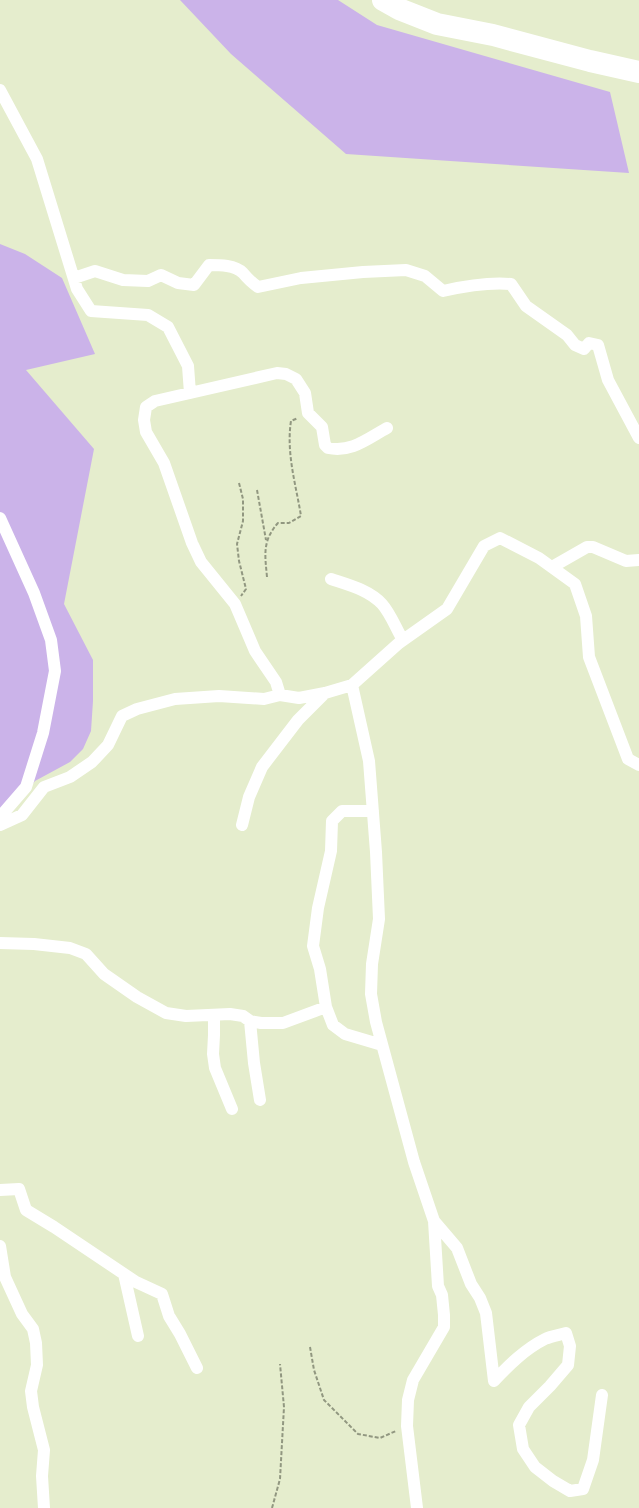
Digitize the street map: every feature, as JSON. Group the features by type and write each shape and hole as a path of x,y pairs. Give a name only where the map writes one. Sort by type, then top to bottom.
{"highway":[{"path":"383,0 399,9 437,24 493,35 590,61 639,72"}],"street":[{"path":"0,90 37,159 77,289 91,311 148,315 168,327 188,366 190,393"},
{"path":"74,278 96,271 123,280 148,281 161,275 178,283 194,285 209,265 225,265 242,272 250,282 258,287 301,278 363,272 406,270 424,276 443,291 471,286 501,283 511,284 526,306 567,335 575,345 584,349 589,343 598,345 608,380 639,438"},
{"path":"280,695 276,682 255,651 235,604 201,562 192,543 164,463 146,432 144,420 146,407 155,401 277,373 286,374 296,379 304,393 308,413 322,428 325,445 328,448 336,450 350,449 387,428"},
{"path":"0,518 34,593 51,640 55,672 43,733 26,787 0,826"},
{"path":"0,826 22,815 44,787 70,777 92,762 108,745 122,716 132,711 175,699 219,696 264,699 280,695 299,698 325,693 352,685 403,640 447,609 484,546 500,538 539,558 575,584 586,616 589,657 628,759 639,765"},
{"path":"552,567 587,546 593,547 626,561 639,560"},
{"path":"331,579 356,587 374,596 383,605 403,640"},
{"path":"352,685 369,761 373,811 379,919 372,964 371,994 376,1022 414,1162 434,1221 438,1286 442,1295 444,1315 444,1327 413,1380 408,1400 407,1426 417,1508"},
{"path":"242,825 249,797 262,767 298,720 325,693"},
{"path":"373,811 342,811 332,821 331,851 318,908 314,946 320,969 326,1007 333,1025 345,1034 382,1045"},
{"path":"0,943 34,944 70,948 86,954 104,974 137,997 166,1013 186,1016 230,1014 243,1016 250,1021 261,1023 283,1022 326,1007"},
{"path":"214,1015 213,1054 215,1068 232,1109"},
{"path":"250,1021 254,1063 260,1100"},
{"path":"0,1190 19,1189 26,1210 136,1282 162,1294 169,1316 197,1368"},
{"path":"434,1221 457,1248 471,1284 480,1298 486,1313 494,1382 510,1364 524,1352 545,1339 566,1333 570,1346 568,1365 529,1407 519,1425 523,1449 535,1467 552,1481 570,1491 583,1489 593,1460 602,1395"},
{"path":"0,1246 5,1277 22,1314 33,1329 36,1343 37,1365 31,1391 33,1407 44,1450 42,1476 44,1508"},
{"path":"124,1274 138,1336"}],"path":[{"path":"266,541 278,523 289,523 301,516 291,466 289,434 291,421 308,413"},
{"path":"235,604 246,589 239,561 237,544 243,521 242,499 239,483"},
{"path":"258,490 266,541 265,554 267,577"},
{"path":"310,1347 314,1370 324,1400 358,1434 380,1438 407,1426"},
{"path":"272,1508 280,1479 284,1407 280,1364"}],"shaded area":[{"path":"180,0 338,0 377,25 610,92 629,173 346,154 231,54"},
{"path":"0,244 25,254 62,278 95,354 26,370 94,449 64,604 93,660 91,731 83,749 70,762 35,781 17,804 0,819"}]}
